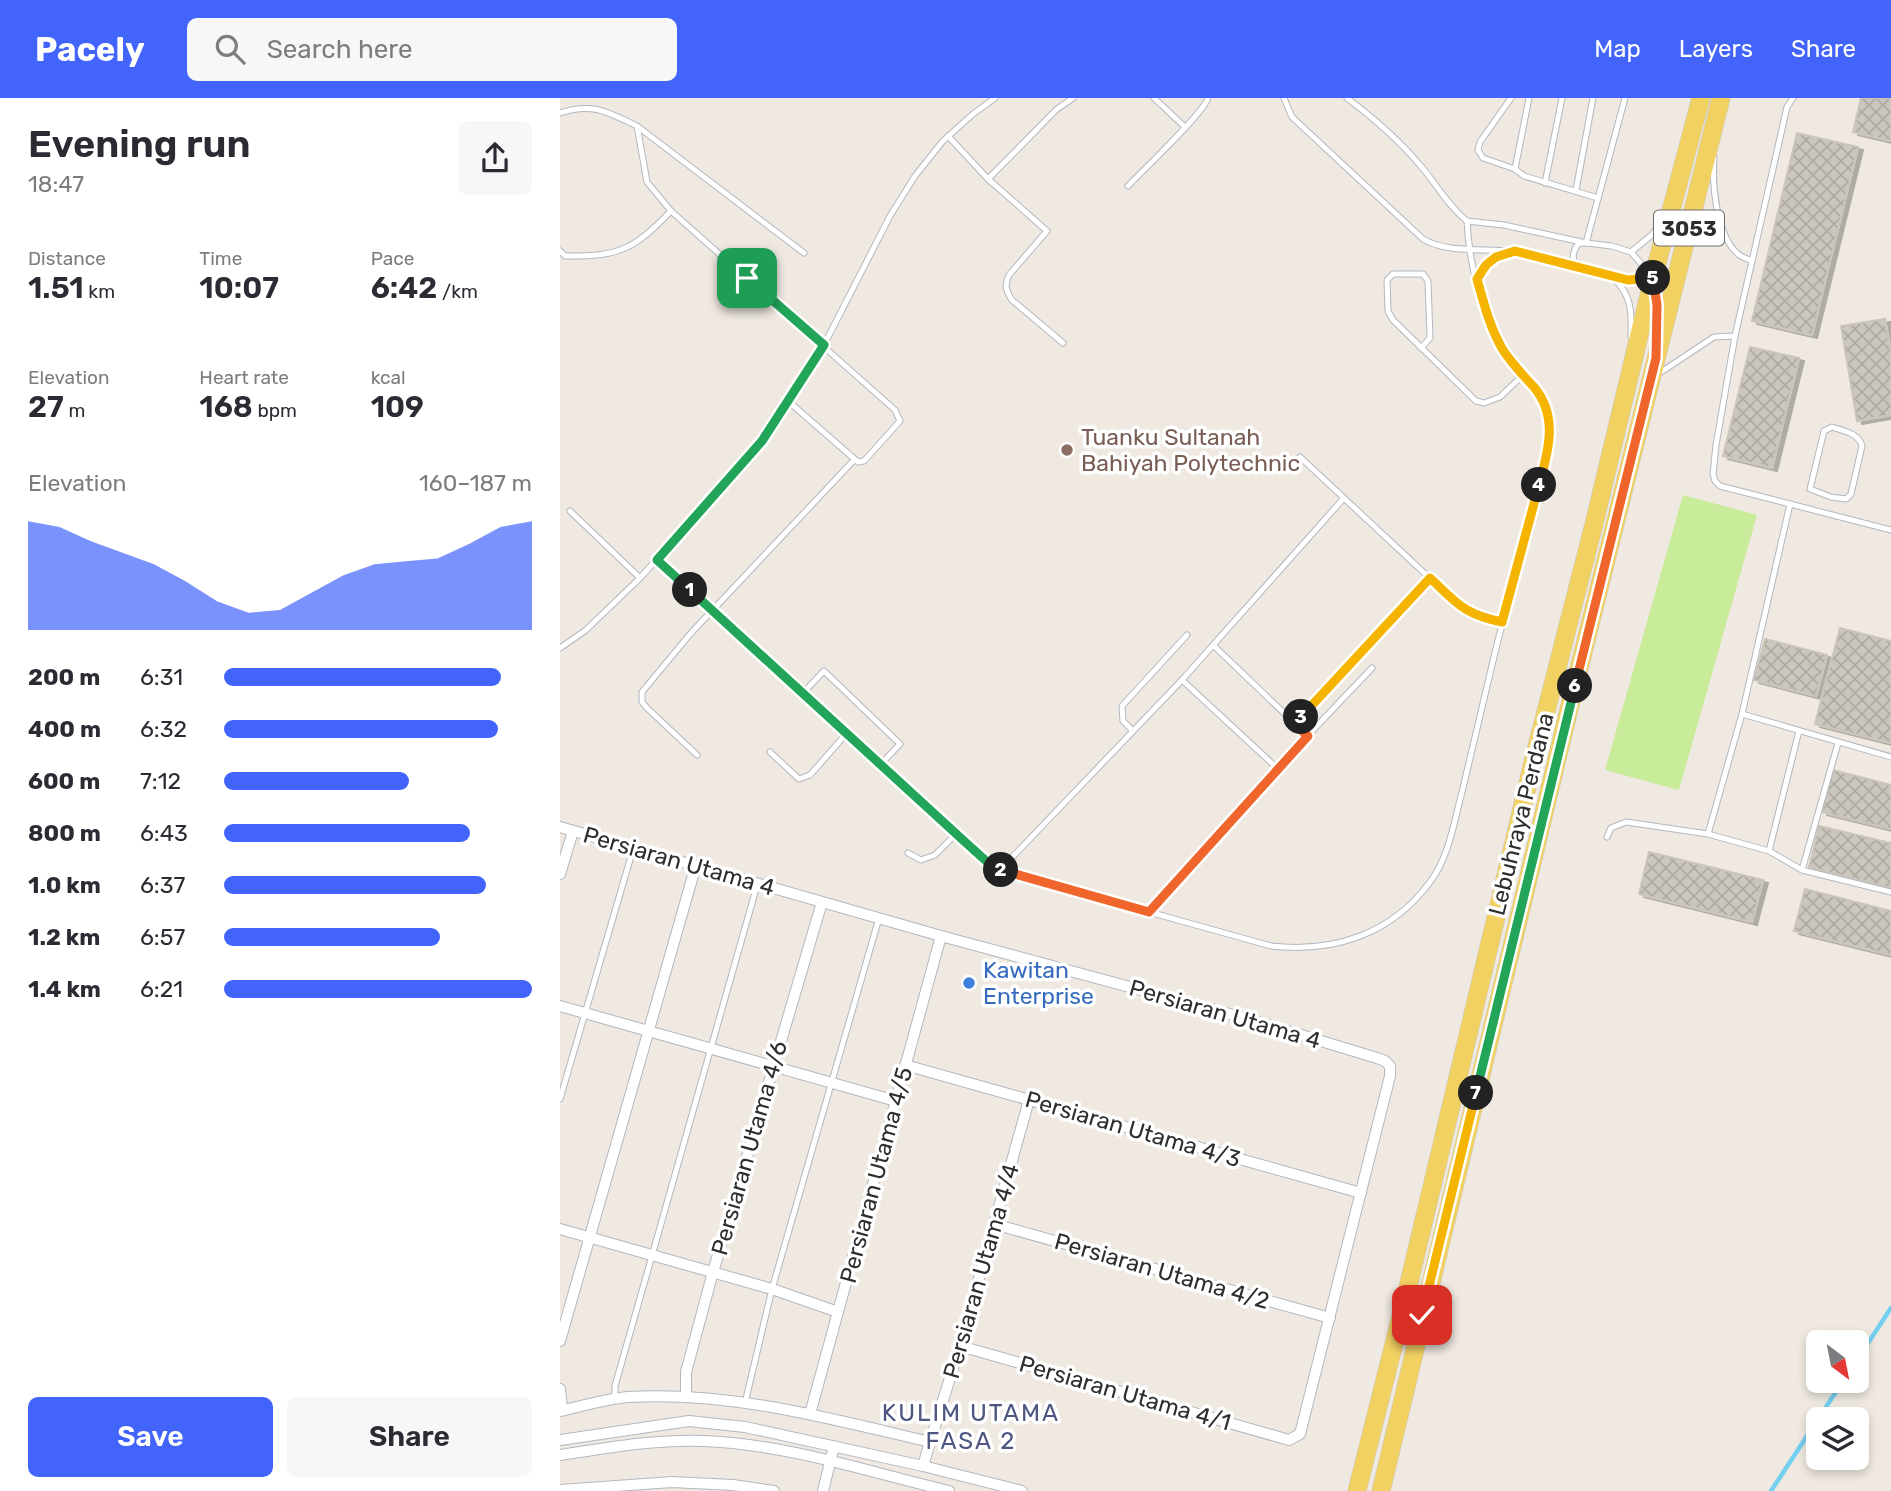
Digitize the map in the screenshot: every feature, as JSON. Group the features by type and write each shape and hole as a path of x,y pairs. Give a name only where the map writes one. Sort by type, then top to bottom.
{"main road":[{"name":"Lebuhraya Perdana","path":"1357,1491 1532,765 1653,278 1701,98"},
{"name":"Lebuhraya Perdana","path":"1381,1491 1720,104"},
{"path":"1656,358 1657,305 1653,278 1673,240 1695,155 1720,104"}],"street":[{"name":"Persiaran Utama 4","path":"560,827 941,936 1252,1020 1385,1060 1390,1066 1390,1076 1330,1318 1300,1434 1289,1440"},
{"path":"560,874 573,831"},
{"path":"560,1341 696,865"},
{"name":"Persiaran Utama 4/6","path":"686,1397 686,1372 713,1272 822,902"},
{"name":"Persiaran Utama 4/5","path":"810,1413 941,936"},
{"path":"560,1006 896,1101"},
{"name":"Persiaran Utama 4/3","path":"905,1065 1361,1193"},
{"name":"Persiaran Utama 4/4","path":"923,1466 960,1346 1029,1100"},
{"name":"Persiaran Utama 4/2","path":"994,1224 1330,1318"},
{"path":"560,1228 772,1289 838,1312"},
{"name":"Persiaran Utama 4/1","path":"960,1346 1289,1440"},
{"path":"560,1389 561,1411 615,1398 686,1397 810,1413 930,1442"},
{"path":"560,1440 689,1421 745,1427 1022,1491"},
{"path":"560,1455 646,1441 747,1444 949,1491"},
{"path":"823,1491 834,1446"},
{"path":"1351,1491 1362,1467"},
{"path":"560,1490 672,1482 733,1485 775,1491"}],"lane":[{"path":"560,648 586,630 640,578 762,441 824,345 890,216 915,176 948,136 995,98"},
{"path":"988,179 1057,109 1073,98"},
{"path":"1154,98 1185,127"},
{"path":"1128,186 1206,104 1208,98"},
{"path":"1284,98 1292,117 1423,239 1446,247 1515,251 1628,280 1653,278"},
{"path":"1347,98 1419,163 1452,209 1467,221 1504,225 1612,246 1631,252 1653,278"},
{"path":"1511,98 1480,142 1478,150 1483,158 1515,169 1524,176 1598,198"},
{"path":"1515,169 1529,98"},
{"path":"1545,183 1562,98"},
{"path":"1576,190 1593,98"},
{"path":"1586,243 1625,98"},
{"path":"1793,98 1787,107 1735,336 1713,474 1720,486 1891,530"},
{"path":"1720,104 1712,181 1721,221 1737,253 1752,261"},
{"path":"560,113 584,106 637,126 804,253"},
{"path":"637,126 647,183 671,211 895,410 900,421 864,461 858,462 788,401"},
{"path":"948,136 988,179 1047,232 1005,283 1012,300 1063,343"},
{"path":"1631,252 1653,234 1674,199"},
{"path":"560,251 565,256 587,257 624,251 652,230 671,211"},
{"path":"657,560 995,869 1271,946 1312,948 1355,939 1398,917 1433,879 1443,860 1550,440 1548,411 1535,389 1497,339 1487,315 1469,249 1467,221"},
{"path":"1576,267 1573,251 1578,244 1586,243"},
{"path":"1477,279 1486,265 1496,257 1515,251"},
{"path":"1421,348 1430,338 1426,277 1423,274 1393,274 1387,280 1388,311 1393,320 1421,348 1476,401 1483,403 1500,397 1523,375"},
{"path":"1611,276 1622,285 1632,311 1631,369"},
{"path":"1651,378 1714,337 1735,336"},
{"path":"1832,427 1858,437 1862,446 1849,498 1831,497 1812,491 1810,485 1824,431 1832,427"},
{"path":"1300,457 1466,612 1502,622"},
{"path":"697,755 647,708 642,702 642,692 691,632 854,460"},
{"path":"1829,514 1831,497"},
{"path":"1000,870 1182,680 1345,498"},
{"path":"1708,834 1742,714 1790,504"},
{"path":"570,511 640,578"},
{"path":"1294,724 1430,578"},
{"path":"1133,731 1123,721 1122,706 1187,635"},
{"path":"1213,645 1308,736"},
{"path":"1149,912 1277,768 1372,668"},
{"path":"803,693 824,671 900,744 880,765"},
{"path":"1182,680 1277,768"},
{"path":"1742,714 1891,757"},
{"path":"1769,851 1799,731"},
{"path":"770,751 799,779 805,778 847,733"},
{"path":"1802,870 1838,743"},
{"path":"1607,837 1611,828 1626,822 1708,834 1769,851 1802,870 1891,892"},
{"path":"908,853 921,860 934,855 956,834"},
{"path":"560,1099 634,846"},
{"path":"615,1398 615,1386 758,882"},
{"path":"746,1403 772,1289 879,918"}],"green space":[{"path":"1683,495 1757,515 1679,790 1605,770"}],"building":[{"path":"1861,98 1891,98 1891,141 1853,132"},
{"path":"1797,133 1858,147 1812,335 1752,321"},
{"path":"1885,319 1891,354 1891,415 1857,421 1841,326"},
{"path":"1750,347 1799,358 1772,468 1723,456"},
{"path":"1840,628 1891,641 1891,743 1815,724"},
{"path":"1765,639 1827,655 1816,696 1754,680"},
{"path":"1833,770 1891,785 1891,829 1822,812"},
{"path":"1819,826 1891,843 1891,888 1809,867"},
{"path":"1649,852 1763,880 1752,922 1639,894"},
{"path":"1805,889 1891,911 1891,955 1794,931"}],"waterway":[{"path":"1869,1342 1891,1308"},
{"path":"1771,1491 1835,1393"}],"place":[{"name":"Tuanku Sultanah Bahiyah Polytechnic","path":"1067,450"},
{"name":"Kawitan Enterprise","path":"969,983"}],"district":[{"name":"KULIM UTAMA FASA 2","path":"971,1427"}],"route":[{"path":"747,278 824,345 762,441 657,560 995,869 1149,912 1157,900 1308,736 1294,724 1430,578 1466,612 1502,622 1547,457 1550,423 1541,397 1505,352 1487,315 1477,279 1486,265 1496,257 1515,251 1628,280 1653,278 1657,305 1656,358 1422,1315"}]}
